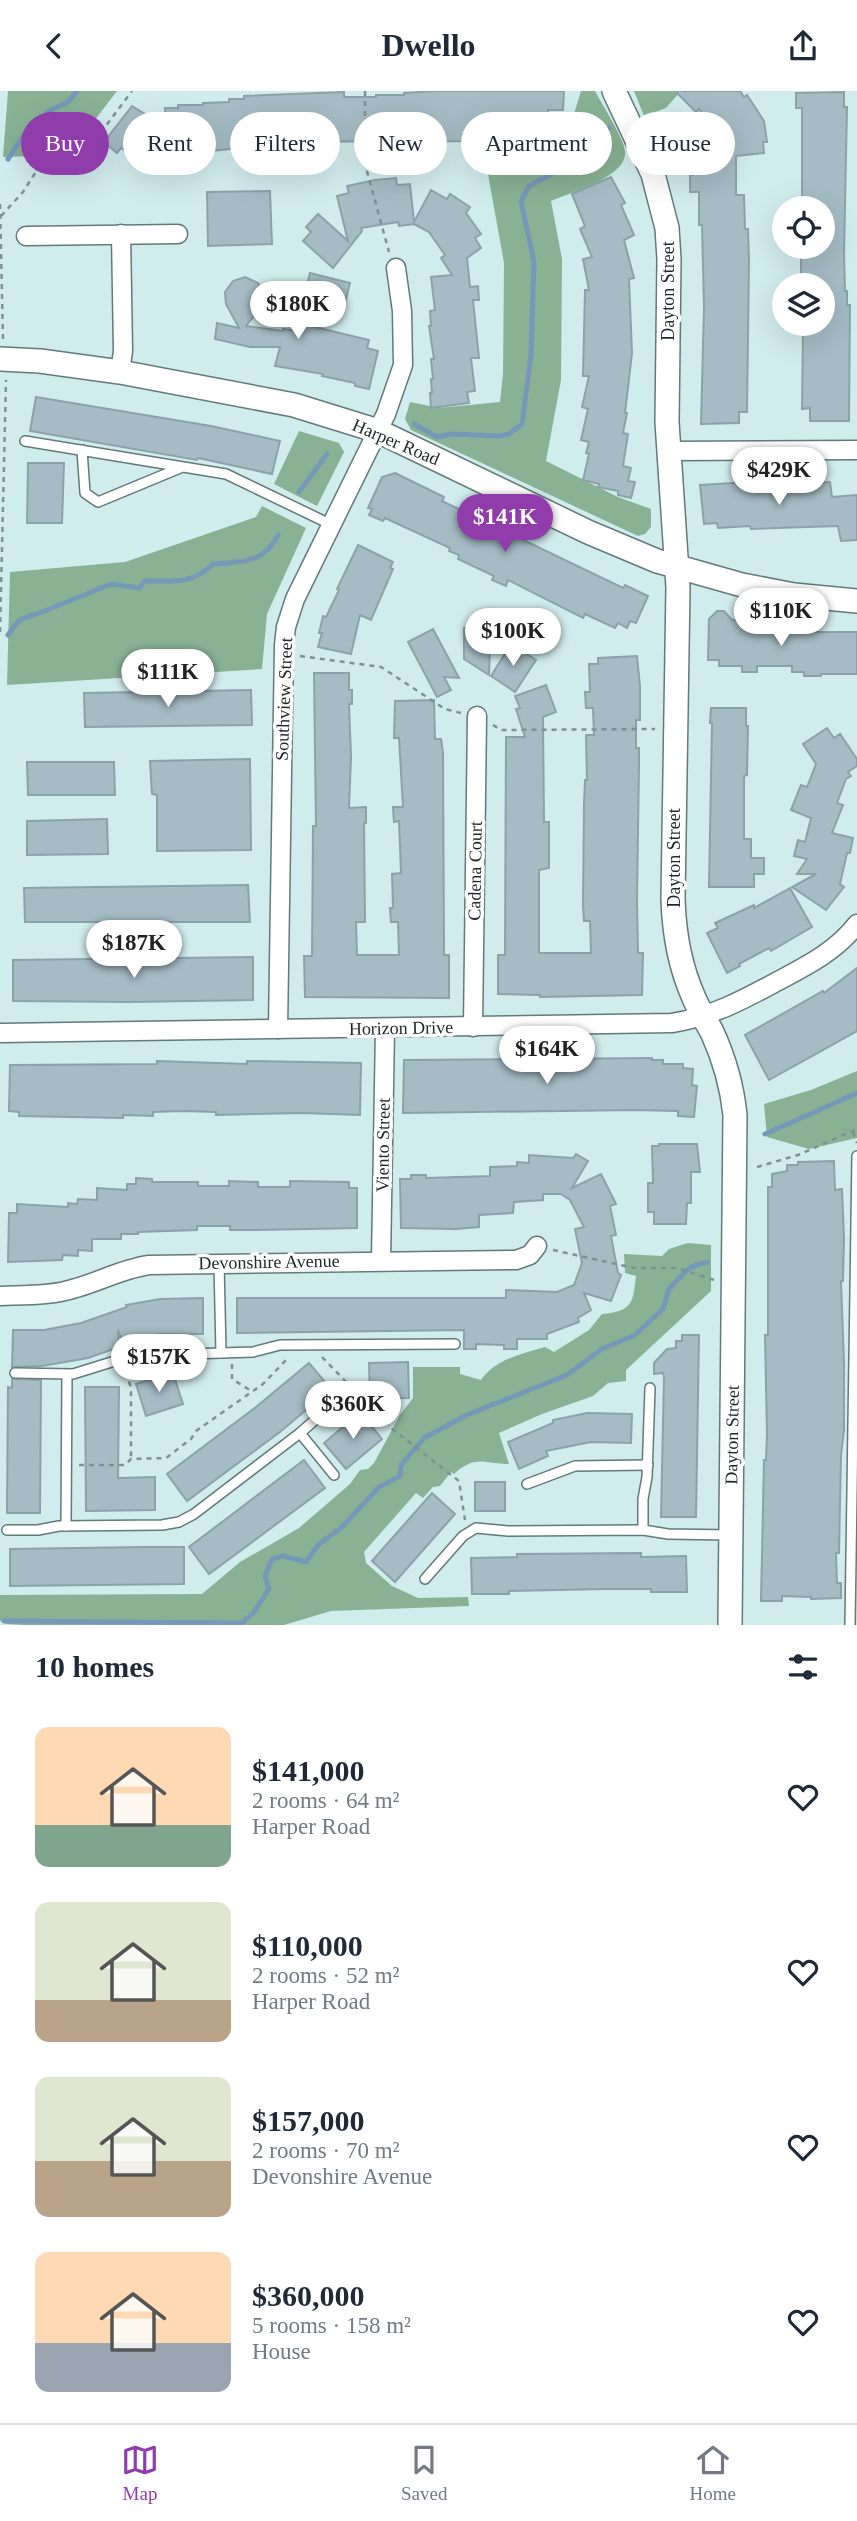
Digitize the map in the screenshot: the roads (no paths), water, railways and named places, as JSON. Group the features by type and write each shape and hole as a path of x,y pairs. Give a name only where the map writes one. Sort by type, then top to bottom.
{"street":[{"name":"Dayton Street","path":"614,91 653,174 667,228 669,451 678,587 674,914 683,967 695,1000 716,1042 731,1087 736,1133 730,1625"},
{"path":"26,236 178,234"},
{"path":"120,372 123,351 121,235"},
{"name":"Southview Street","path":"278,1029 285,636 292,606 378,431 403,365 402,311 396,268"},
{"name":"Harper Road","path":"2,360 40,361 120,372 263,397 378,431 613,544 676,567 772,591 857,601"},
{"path":"669,451 857,450"},
{"name":"Cadena Court","path":"472,1027 477,716"},
{"name":"Horizon Drive","path":"0,1033 658,1025 704,1016 728,1008 820,958 840,944 857,923"},
{"name":"Viento Street","path":"381,1261 385,1028"},
{"name":"Devonshire Avenue","path":"0,1296 60,1292 87,1285 124,1270 149,1265 516,1260 530,1255 537,1246"}],"lane":[{"path":"25,441 226,474 332,525"},
{"path":"82,450 85,493 98,502 182,467"},
{"path":"850,1625 857,1156"},
{"path":"219,1263 221,1353"},
{"path":"15,1373 67,1375 160,1347 190,1354 253,1352 281,1345 455,1344"},
{"path":"66,1527 67,1375"},
{"path":"643,1530 650,1388"},
{"path":"7,1530 162,1525 179,1522 194,1514 300,1433 340,1398"},
{"path":"300,1433 334,1475"},
{"path":"527,1484 575,1466 648,1465"},
{"path":"425,1579 466,1533 482,1527 508,1531 643,1530 668,1534 731,1535"}],"waterway":[{"path":"8,159 24,135 32,131 47,112 68,102 77,91"},
{"path":"414,424 437,437 451,434 501,436 509,434 522,424 531,355 534,262 521,201 529,186 550,175"},
{"path":"299,492 327,454"},
{"path":"8,635 23,619 111,584 139,588 145,581 189,579 213,564 250,560 265,552 278,535"},
{"path":"765,1134 857,1093"},
{"path":"4,1621 242,1623 254,1612 269,1589 265,1576 272,1559 283,1556 306,1562 318,1545 342,1527 379,1487 400,1476 401,1465 424,1438 467,1415 567,1375 602,1349 635,1335 663,1309 669,1289 684,1273 691,1267 707,1262"}]}
